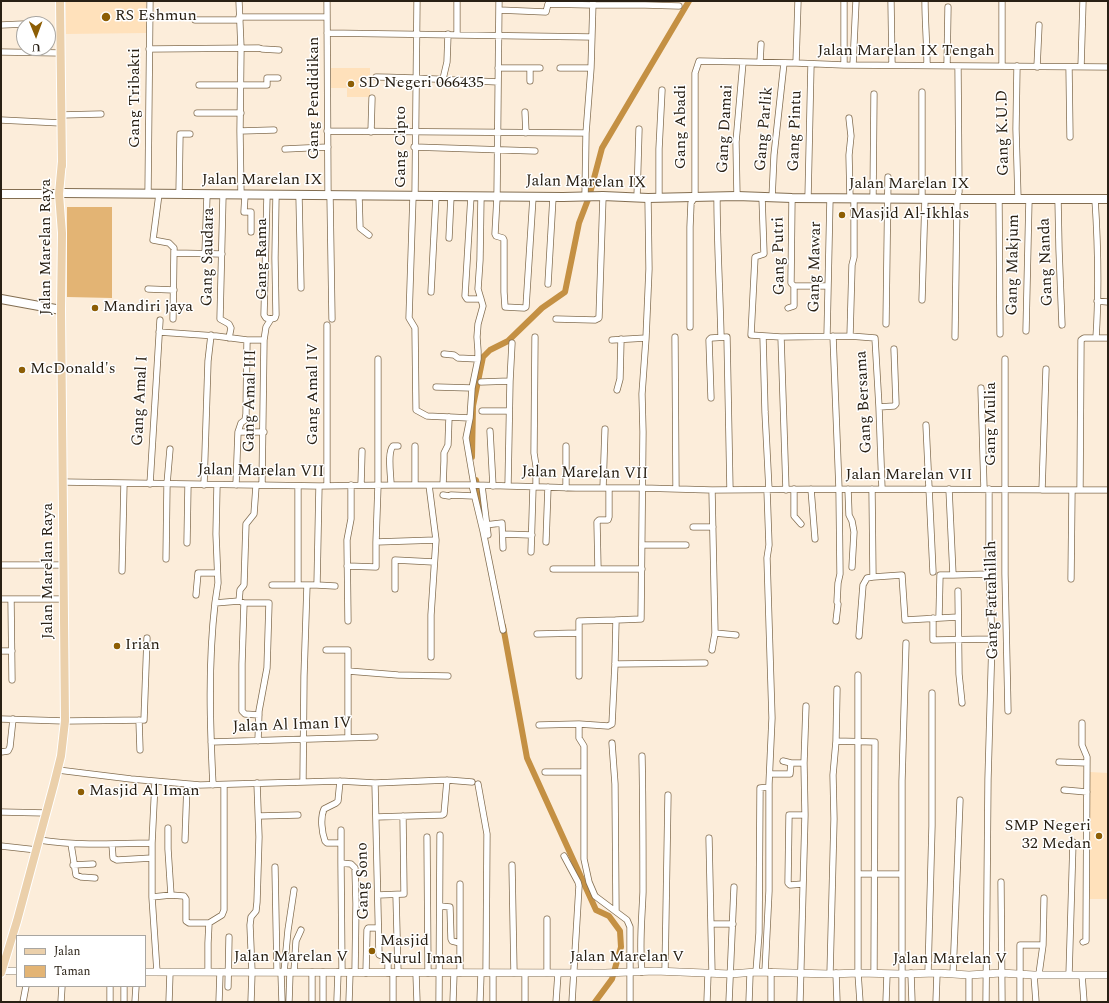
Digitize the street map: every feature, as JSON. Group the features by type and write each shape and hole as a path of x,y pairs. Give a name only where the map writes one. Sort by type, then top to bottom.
{"main road":[{"name":"Jalan Marelan Raya","path":"1,971 17,921 58,770 65,721 62,482 62,161 60,1"},
{"name":"Jalan Marelan IX","path":"1,194 207,194 497,197 593,196 636,198 717,198 737,196 762,198 957,200 1018,198 1108,199"},
{"path":"1,299 61,310"}],"street":[{"name":"Gang Tribakti","path":"148,194 150,1"},
{"path":"239,1 241,48 240,131 243,195 244,212 251,212 251,232"},
{"name":"Gang Pendidikan","path":"327,1 327,131 332,319"},
{"name":"Gang Cipto","path":"417,1 414,196 410,282 410,318 415,328 416,410 427,416 449,417"},
{"path":"457,1 457,34"},
{"path":"499,1 497,197 495,234 504,240 505,307 526,307 533,197"},
{"path":"796,63 798,1"},
{"path":"844,1 844,65"},
{"path":"853,65 856,1"},
{"path":"891,1 892,65"},
{"path":"925,1 924,21 927,35 927,65"},
{"path":"1002,1 1002,66"},
{"path":"1081,67 1083,1"},
{"path":"499,10 546,12 548,4 645,3 679,6"},
{"path":"556,319 595,320 599,318 593,196 586,133 591,68 593,4"},
{"path":"947,66 948,7"},
{"path":"195,20 327,17"},
{"path":"1,25 16,24"},
{"path":"1037,67 1039,25"},
{"path":"327,32 592,37"},
{"path":"443,79 447,62 448,34"},
{"path":"760,62 761,44"},
{"path":"149,48 259,48 280,50"},
{"path":"1,52 61,53"},
{"name":"Gang Abadi","path":"695,197 695,73 699,61 703,61"},
{"name":"Jalan Marelan IX Tengah","path":"703,61 844,65 1108,67"},
{"name":"Gang Damai","path":"737,196 736,142 743,62"},
{"name":"Gang Parlik","path":"772,198 774,155 784,63"},
{"name":"Gang Pintu","path":"808,198 811,64"},
{"path":"955,336 957,200 959,192 958,66"},
{"name":"Gang K.U.D","path":"1017,66 1016,129 1018,198"},
{"path":"1069,67 1070,137"},
{"path":"498,68 540,68"},
{"path":"530,68 530,81"},
{"path":"560,68 591,68"},
{"path":"376,77 416,77 452,81 498,82"},
{"path":"199,84 267,85 266,78 278,78"},
{"path":"659,198 659,149 662,90"},
{"path":"922,92 924,199 922,300"},
{"path":"873,198 874,94"},
{"path":"371,132 372,98"},
{"path":"526,112 526,133"},
{"path":"197,113 241,113"},
{"path":"1,120 61,119 101,114"},
{"path":"849,118 851,136 849,155 852,198 850,336"},
{"path":"636,198 639,129"},
{"path":"240,131 274,130"},
{"path":"327,131 586,133"},
{"path":"179,194 180,134 190,134"},
{"path":"285,149 328,147"},
{"path":"414,147 535,151"},
{"path":"886,324 888,177"},
{"path":"159,194 153,240 171,244 174,248 173,319"},
{"path":"205,254 207,194"},
{"name":"Gang Saudara","path":"223,195 220,319 229,324 231,328 229,338"},
{"path":"267,195 264,315 266,318 271,319"},
{"name":"Gang Rama","path":"271,319 275,318 276,315 276,195"},
{"path":"299,196 301,288"},
{"path":"359,196 360,228 369,235"},
{"path":"431,292 436,196"},
{"path":"449,238 451,196"},
{"path":"471,196 465,296 467,299 481,299"},
{"path":"481,196 478,289 483,306 478,324 478,359 472,388 470,418 466,438 477,485 503,630"},
{"path":"548,284 552,197"},
{"path":"690,327 690,227 691,203 695,197"},
{"path":"579,676 579,621 641,619 643,488 642,394 646,338 649,248 648,198"},
{"path":"717,198 721,337"},
{"name":"Gang Mawar","path":"762,198 764,254 763,256 756,256 755,258 751,335 780,337 850,336"},
{"name":"Gang Putri","path":"788,308 794,306 794,286 791,283 792,198"},
{"name":"Gang Mawar","path":"830,198 828,286 830,336"},
{"path":"999,199 1000,334"},
{"name":"Gang Makjum","path":"1026,331 1029,199"},
{"name":"Gang Nanda","path":"1058,199 1062,325"},
{"path":"1096,199 1096,338"},
{"path":"174,253 222,254"},
{"path":"794,286 828,286"},
{"path":"148,289 174,290"},
{"path":"1097,301 1108,302"},
{"name":"Gang Amal III","path":"259,715 245,714 242,711 242,602 240,590 244,585 246,524 254,514 259,485 264,432 264,340 267,323 271,319"},
{"name":"Gang Amal I","path":"150,484 158,332 160,320"},
{"name":"Gang Amal IV","path":"327,325 327,486"},
{"path":"158,332 247,340 264,340"},
{"path":"204,485 210,336"},
{"path":"763,336 769,546 766,558 769,600 770,694 772,718 769,787 768,972 770,1002"},
{"path":"830,336 839,489 840,574 838,583 836,621"},
{"name":"Gang Bersama","path":"850,336 876,339 882,489"},
{"path":"531,552 537,467 534,453 535,337"},
{"path":"675,337 676,489"},
{"path":"780,337 786,490"},
{"path":"612,340 646,338"},
{"path":"711,398 709,340 711,338 727,338 730,490"},
{"path":"1080,490 1081,341 1083,338 1108,338"},
{"path":"617,390 620,379 621,339"},
{"path":"236,485 238,432 241,423 245,419 247,340"},
{"path":"508,486 512,344"},
{"path":"879,407 894,406 896,404 894,349"},
{"path":"444,354 454,355 458,358 478,359"},
{"path":"347,566 376,567 378,485 378,359"},
{"name":"Gang Mulia","path":"1005,359 1005,489"},
{"path":"1042,490 1046,369"},
{"path":"481,382 510,381"},
{"path":"436,387 472,388"},
{"path":"981,388 992,639 988,780 986,1002"},
{"path":"482,411 509,411"},
{"path":"443,485 444,453 448,445 449,417 470,418"},
{"path":"926,425 933,572"},
{"path":"603,488 605,429"},
{"path":"238,432 264,432"},
{"path":"490,432 493,486"},
{"path":"391,485 390,448 393,446 398,446"},
{"path":"415,485 416,446"},
{"path":"566,446 566,488"},
{"path":"166,559 167,484 170,449"},
{"path":"361,485 362,451"},
{"name":"Jalan Marelan VII","path":"62,482 298,486 477,485 712,490 1108,490"},
{"path":"122,571 124,483"},
{"path":"187,543 188,484"},
{"path":"213,785 211,742 212,634 218,583 216,485"},
{"path":"348,621 347,540 351,519 351,485"},
{"path":"429,485 436,540 431,615 431,657"},
{"path":"477,485 474,496 488,535"},
{"path":"298,486 298,585"},
{"path":"317,585 319,486"},
{"path":"546,542 548,487"},
{"path":"598,569 597,522 600,520 608,520 609,488"},
{"path":"794,489 794,516 801,524"},
{"path":"811,489 815,539"},
{"path":"848,489 849,515 854,532 852,567"},
{"path":"949,489 953,575"},
{"name":"Gang Fattahillah","path":"1005,489 1008,711"},
{"path":"712,490 715,633 712,650"},
{"path":"872,490 873,577"},
{"path":"1071,579 1072,490"},
{"path":"443,495 474,496"},
{"path":"484,525 502,523 503,548"},
{"path":"693,527 713,527"},
{"path":"503,534 532,535"},
{"path":"376,542 436,540"},
{"path":"642,545 686,545"},
{"path":"395,589 395,560 434,562"},
{"path":"1,565 63,565"},
{"path":"553,569 642,569"},
{"path":"196,595 198,573 218,573"},
{"path":"988,574 940,575 940,599 933,640 992,639"},
{"path":"859,636 863,585 867,578 902,575 904,619 958,617"},
{"path":"272,585 335,586"},
{"path":"303,781 307,585"},
{"path":"958,591 959,674 962,703"},
{"path":"1,599 64,599"},
{"path":"11,599 12,680"},
{"path":"215,603 269,603 267,668 259,715 258,741"},
{"path":"540,725 579,724 608,726 612,724 616,620"},
{"path":"537,634 578,633"},
{"path":"715,633 736,635"},
{"path":"1,719 65,721 144,720 147,638"},
{"path":"902,1002 902,781 906,643"},
{"path":"326,650 348,650 348,738"},
{"path":"1,651 12,651"},
{"path":"615,664 705,663"},
{"path":"348,671 398,675 448,676"},
{"path":"858,675 858,973 860,1002"},
{"path":"837,689 836,741 833,775 833,974 837,1002"},
{"path":"928,973 932,826 932,693"},
{"path":"800,1002 805,815 804,763 806,706"},
{"path":"1,752 8,751 10,747 13,719"},
{"path":"139,720 140,750"},
{"path":"579,724 579,738 584,746 584,859 590,887 598,899 627,920 630,927 630,1002"},
{"path":"1082,724 1082,742 1087,756 1086,941 1083,942"},
{"name":"Jalan Al Iman IV","path":"211,742 375,737"},
{"path":"836,741 875,742 874,973"},
{"path":"612,742 616,911"},
{"path":"642,756 644,809 642,944 640,954 642,972"},
{"path":"783,761 804,763"},
{"path":"770,774 790,774 791,762"},
{"path":"1058,762 1087,762"},
{"path":"58,770 155,782 213,785 303,781 375,783 447,780 475,783 487,834 487,973 493,1002"},
{"path":"546,772 584,772"},
{"path":"376,817 444,814 447,780"},
{"path":"340,781 338,801 336,804 324,810 322,814 322,825 325,842 341,843"},
{"path":"155,782 152,843 152,898 157,972"},
{"path":"251,1002 252,972 250,925 251,917 256,911 257,902 259,816 257,783"},
{"name":"Gang Sono","path":"375,783 379,955 388,958 393,973"},
{"path":"185,840 187,784"},
{"path":"152,898 182,896 186,898 187,922 209,923 222,915 224,910 224,785"},
{"path":"749,1002 759,934 760,788 769,787"},
{"path":"1064,790 1086,792"},
{"path":"665,972 668,795"},
{"path":"953,974 960,800"},
{"path":"1,812 46,813"},
{"path":"259,816 298,815"},
{"path":"803,884 790,885 788,883 789,815 805,815"},
{"path":"378,895 404,894 403,816"},
{"path":"168,828 168,849 172,896"},
{"path":"337,1000 340,972 341,830"},
{"path":"439,1002 440,835"},
{"path":"427,837 428,973"},
{"path":"707,1002 710,973 711,924 709,838"},
{"path":"39,840 70,844 152,843"},
{"path":"1069,975 1073,842"},
{"path":"70,844 76,875 95,878"},
{"path":"112,844 113,858 117,860 152,858"},
{"path":"1,846 37,850"},
{"path":"564,856 579,886 572,1002"},
{"path":"341,863 351,864 355,868 356,904 349,1002"},
{"path":"73,864 93,864"},
{"path":"512,865 514,973"},
{"path":"275,867 289,1002"},
{"path":"859,874 902,874"},
{"path":"1001,882 1002,1002"},
{"path":"453,1002 460,943 460,884"},
{"path":"729,1002 734,887"},
{"path":"282,1002 288,930 294,890"},
{"path":"393,1002 396,895"},
{"path":"1036,1002 1037,975 1044,945 1044,898"},
{"path":"440,906 450,907 451,939 452,941 460,943"},
{"path":"547,919 547,973"},
{"path":"208,972 209,923"},
{"path":"711,924 733,924"},
{"path":"366,973 367,930 368,928 378,928"},
{"path":"285,972 301,930"},
{"path":"220,1002 229,937"},
{"path":"1020,1002 1020,945 1044,945"},
{"path":"1,971 16,971"},
{"name":"Jalan Marelan V","path":"146,972 665,972 730,974 768,972 833,974 937,973 969,975 1001,973 1037,975 1108,975"},
{"path":"169,1002 170,972"},
{"path":"224,972 228,987"},
{"path":"312,972 312,1002"},
{"path":"323,1002 324,972"},
{"path":"416,973 417,1002"},
{"path":"480,1002 487,973"},
{"path":"525,973 525,1002"},
{"path":"556,1002 558,973"},
{"path":"911,973 912,1002"},
{"path":"936,1002 937,973"},
{"path":"886,1002 887,974"},
{"path":"969,975 969,1002"},
{"path":"1082,975 1084,1002"},
{"path":"23,1002 26,987"},
{"path":"61,1002 62,987"},
{"path":"110,987 110,1002"},
{"path":"124,987 124,1002"},
{"path":"135,1002 136,987"}],"shaded area":[{"name":"RS Eshmun","path":"66,1 146,1 146,33 66,34"},
{"name":"SD Negeri 066435","path":"331,68 370,68 370,97 347,97 347,88 331,88"},
{"name":"SMP Negeri 32 Medan","path":"1090,772 1108,773 1108,899 1089,899"}],"green space":[{"path":"67,207 112,207 112,298 67,297"}],"waterway":[{"path":"472,457 473,406 483,357 490,350 508,341 542,308 565,292 579,223 589,197 602,148 689,1"},
{"path":"476,480 484,526"},
{"path":"503,626 527,758 596,910 609,916 620,931 621,947 612,979 595,1002"}],"place":[{"name":"RS Eshmun","path":"106,17"},
{"name":"SD Negeri 066435","path":"351,84"},
{"name":"Masjid Al-Ikhlas","path":"842,215"},
{"name":"Mandiri jaya","path":"95,308"},
{"name":"McDonald's","path":"22,370"},
{"name":"Irian","path":"117,646"},
{"name":"Masjid Al Iman","path":"81,792"},
{"name":"SMP Negeri 32 Medan","path":"1099,836"},
{"name":"Masjid Nurul Iman","path":"372,951"}]}
